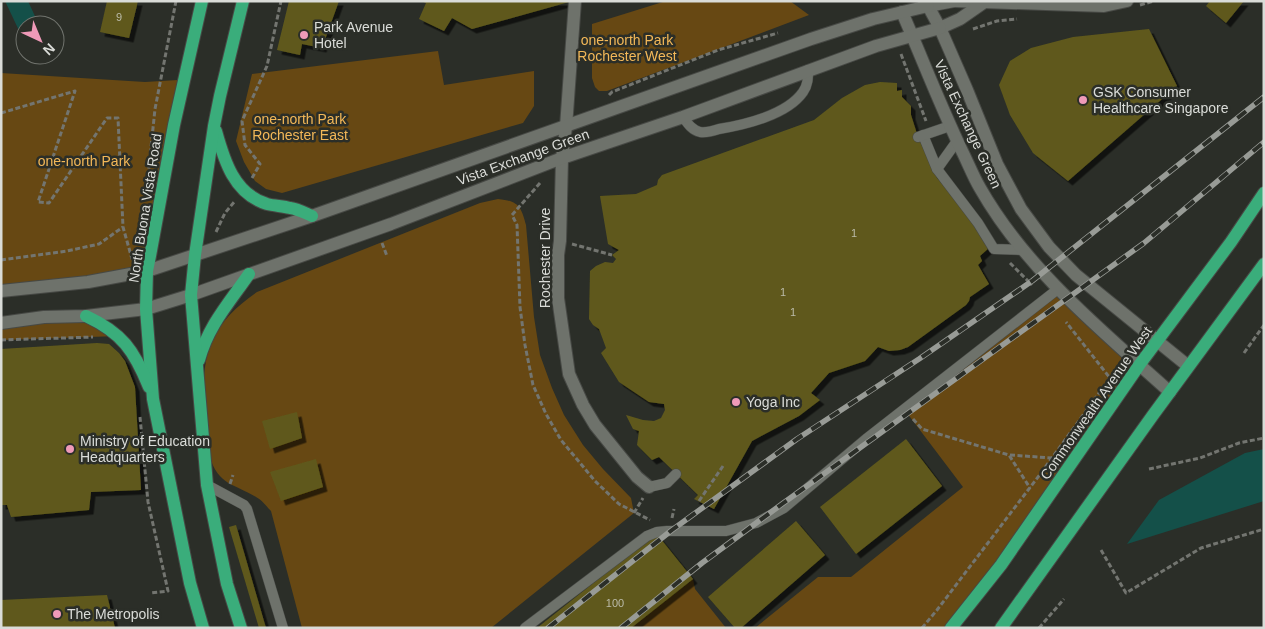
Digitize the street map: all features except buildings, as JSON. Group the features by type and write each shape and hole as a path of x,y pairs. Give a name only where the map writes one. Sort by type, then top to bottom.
{"main road":[{"name":"North Buona Vista Road","path":"202,1 174,126 147,271 146,309 153,399 190,584 203,628"},
{"path":"241,628 226,584 208,485 192,295 195,255 214,126 244,1"},
{"path":"214,126 229,170 244,190 266,203 291,208 312,216"},
{"name":"Commonwealth Avenue West","path":"951,628 1001,565 1140,364 1231,242 1264,192"},
{"path":"1001,628 1188,366 1264,264"},
{"path":"197,369 205,340 211,328 249,274"},
{"path":"86,316 103,324 120,336 140,366 153,399"}],"street":[{"name":"Rochester Drive","path":"575,1 562,158 558,255 558,298 569,374 582,405 595,425 637,477 649,487"},
{"path":"926,4 954,1 1104,6 1127,1"},
{"path":"940,28 960,19 983,3"},
{"name":"Vista Exchange Green","path":"1,291 88,282 147,271 312,216 811,39 926,4 940,28 996,164 1021,209 1049,247 1076,275 1188,366"},
{"name":"Vista Exchange Green","path":"902,12 950,126 979,188 999,218 1058,289 1170,392"},
{"name":"Vista Exchange Green","path":"1,323 44,317 86,316 146,309 192,295 391,224 562,158 683,117 808,70 876,46 940,28"}],"lane":[{"path":"683,117 692,129 702,133 739,126 764,117 784,109 802,94 806,86 808,70"},
{"path":"950,126 921,136 937,169 978,223 994,249 1024,250"},
{"path":"937,169 957,140"},
{"path":"526,628 647,536 667,531 726,531 756,523 784,508 904,409 1058,289"},
{"name":"Rochester Drive","path":"649,487 667,483 676,474"},
{"path":"208,485 244,505 247,509 283,628"}],"path":[{"path":"148,181 155,108 176,1"},
{"path":"216,233 226,213 244,190 260,164 245,145 242,121 266,66 281,1"},
{"path":"1,113 75,91 38,202 49,203 107,118 118,118 123,227 133,262 135,255"},
{"path":"545,177 512,215 517,225 520,308 533,385 546,414 561,440 595,481 619,504 634,512"},
{"path":"1,260 67,251 99,244 123,227"},
{"path":"560,241 612,255"},
{"path":"922,628 1030,488 1110,378 1066,322"},
{"path":"1244,353 1264,324"},
{"path":"1,340 120,336"},
{"path":"904,409 922,429 1009,455 1052,458"},
{"path":"140,414 148,502 168,591 151,593"},
{"path":"1149,469 1200,458 1239,443 1264,438"},
{"path":"1009,455 1030,488"},
{"path":"699,501 722,466"},
{"path":"1101,550 1126,593 1201,548 1264,529"},
{"path":"1039,628 1064,599"}],"green space":[{"name":"one-north Park Rochester West","path":"666,1 790,1 809,15 607,91 599,91 595,87 592,78 592,24"},
{"name":"one-north Park Rochester East","path":"438,51 444,85 534,71 534,106 523,123 282,193 266,189 255,181 244,162 236,141 252,74"},
{"name":"one-north Park","path":"1,73 145,82 178,80 174,126 147,271 1,291"},
{"path":"498,199 510,201 518,206 526,225 534,317 540,355 552,388 564,415 583,445 631,498 634,513 491,628 302,628 271,511 258,498 223,479 213,466 210,457 204,386 205,365 210,346 220,327 235,310 257,292 480,203"},
{"path":"1058,289 1140,364 951,628 755,628 818,577 851,577 963,487 904,409"},
{"path":"86,316 119,336 1,340 1,323"},
{"path":"693,579 695,589 726,628 631,628"}],"water":[{"path":"5,1 28,1 34,15 15,15 15,22"},
{"path":"1264,449 1264,501 1127,544 1159,500 1245,453"}],"railway":[{"path":"548,628 672,530 797,439 919,359 1032,281 1264,97"},
{"path":"621,628 702,563 782,504 1144,243 1264,142"}],"place":[{"name":"Park Avenue Hotel","path":"304,35"},
{"name":"GSK Consumer Healthcare Singapore","path":"1083,100"},
{"name":"Yoga Inc","path":"736,402"},
{"name":"Ministry of Education Headquarters","path":"70,449"},
{"name":"The Metropolis","path":"57,614"}]}
